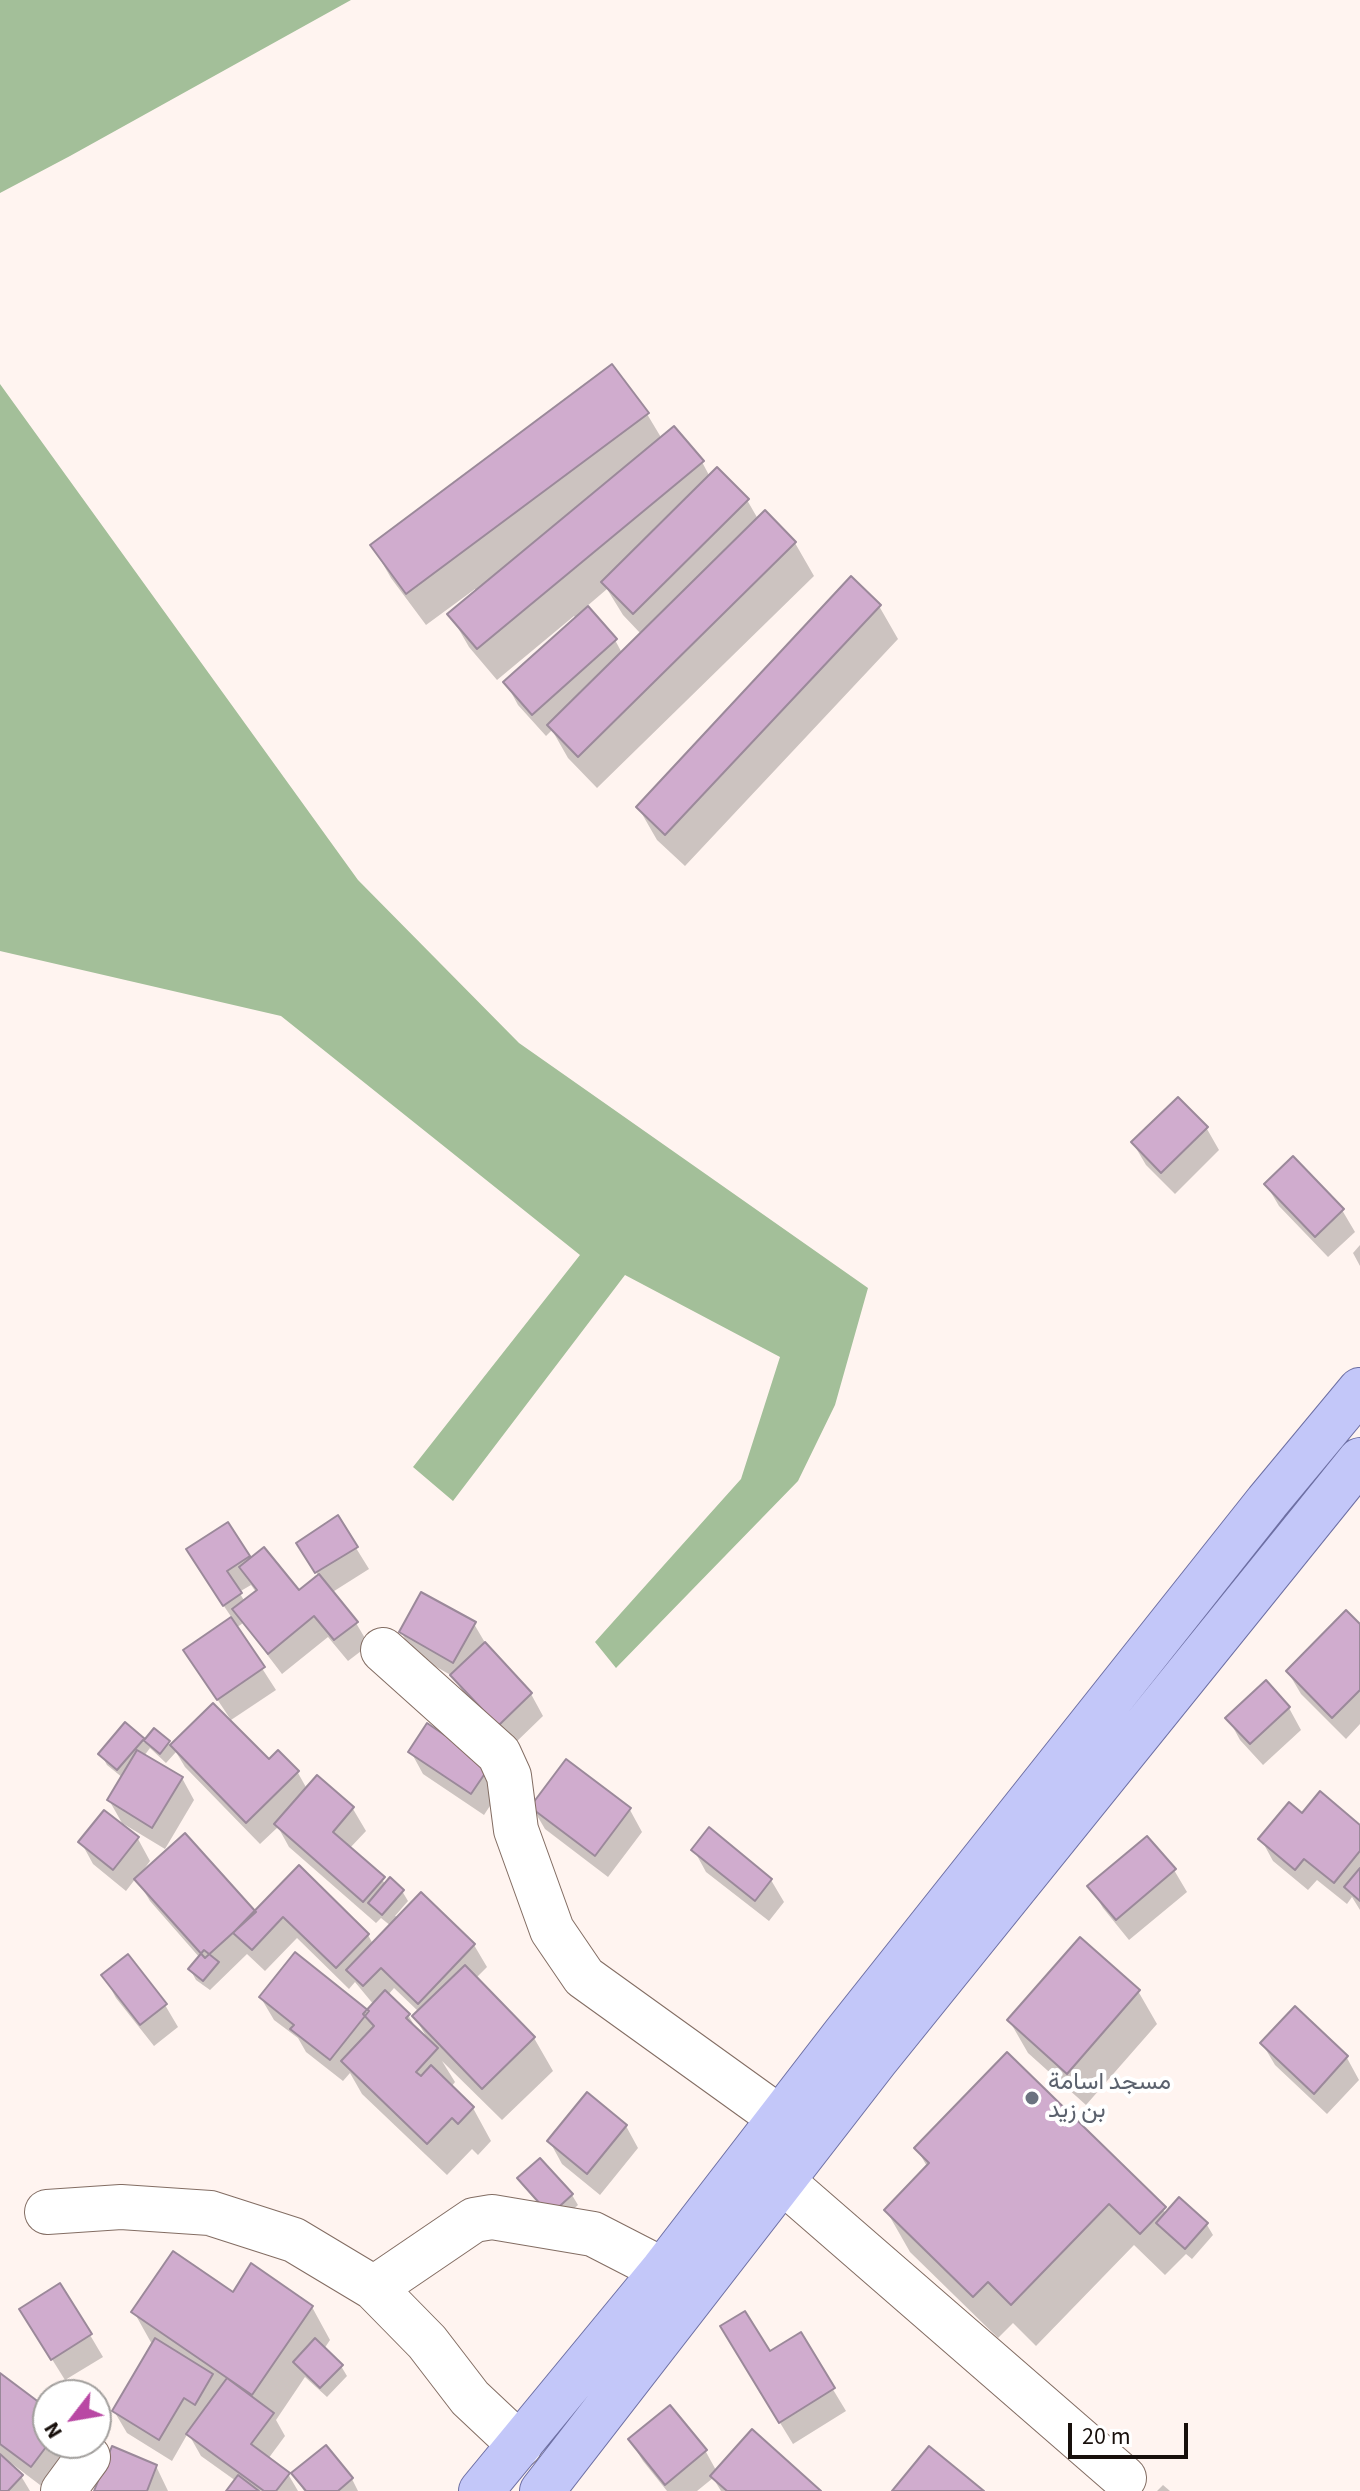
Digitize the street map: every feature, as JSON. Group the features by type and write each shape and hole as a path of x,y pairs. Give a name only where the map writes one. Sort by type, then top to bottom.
{"main road":[{"path":"542,2491 781,2180 860,2047 1267,1502 1360,1390"},
{"path":"481,2491 663,2270 780,2118 860,2047 1360,1460"}],"street":[{"path":"383,1650 499,1754 509,1776 516,1830 552,1930 584,1977 780,2118"},
{"path":"781,2180 1124,2478"},
{"path":"47,2212 121,2207 210,2213 294,2240 374,2288 427,2342 470,2398 520,2445"},
{"path":"374,2288 464,2226 474,2220 492,2217 593,2234 663,2270"}],"green space":[{"path":"0,0 351,0 0,193"},
{"path":"0,384 358,880 519,1043 868,1288 835,1405 798,1481 616,1668 595,1642 741,1479 780,1357 625,1275 453,1501 413,1467 580,1255 281,1016 0,951"}],"building":[{"path":"612,364 649,413 406,594 370,545"},
{"path":"674,426 704,461 477,649 447,614"},
{"path":"717,467 749,499 633,614 601,582"},
{"path":"765,510 796,542 578,757 547,725"},
{"path":"851,576 881,605 665,835 636,807"},
{"path":"588,606 617,639 532,715 503,682"},
{"path":"1178,1097 1208,1127 1161,1173 1131,1142"},
{"path":"1293,1156 1344,1209 1315,1237 1264,1184"},
{"path":"338,1515 358,1547 315,1573 296,1543"},
{"path":"228,1522 250,1556 227,1571 242,1593 223,1606 186,1549"},
{"path":"264,1547 299,1590 319,1574 358,1622 334,1640 314,1616 268,1654 232,1609 257,1590 239,1567"},
{"path":"421,1592 476,1622 453,1663 399,1632"},
{"path":"1346,1610 1360,1624 1360,1690 1332,1718 1286,1671"},
{"path":"231,1617 265,1667 217,1700 183,1650"},
{"path":"485,1642 532,1693 498,1726 450,1675"},
{"path":"1266,1680 1290,1707 1250,1744 1225,1718"},
{"path":"213,1703 269,1759 278,1750 299,1771 246,1823 170,1745"},
{"path":"125,1722 145,1739 154,1728 170,1741 160,1754 143,1740 117,1770 98,1754"},
{"path":"427,1723 490,1766 471,1794 408,1752"},
{"path":"137,1750 183,1777 152,1828 107,1800"},
{"path":"566,1759 631,1808 595,1856 530,1807"},
{"path":"317,1775 354,1807 333,1832 385,1877 363,1902 274,1824"},
{"path":"1320,1791 1360,1825 1360,1851 1334,1883 1304,1859 1295,1870 1258,1839 1289,1802 1302,1813"},
{"path":"104,1810 139,1837 113,1870 78,1842"},
{"path":"709,1827 772,1879 755,1901 691,1850"},
{"path":"185,1833 256,1912 205,1958 134,1879"},
{"path":"1147,1836 1176,1869 1116,1920 1087,1886"},
{"path":"299,1865 369,1934 336,1968 283,1917 252,1950 233,1933"},
{"path":"1360,1868 1360,1901 1344,1887"},
{"path":"390,1877 404,1890 382,1915 368,1903"},
{"path":"421,1892 475,1944 418,2004 381,1968 363,1986 346,1970"},
{"path":"1080,1937 1140,1990 1067,2074 1007,2020"},
{"path":"204,1950 219,1962 203,1981 188,1969"},
{"path":"295,1952 369,2011 330,2060 290,2029 294,2025 259,1997"},
{"path":"128,1954 167,2004 140,2025 101,1975"},
{"path":"465,1965 535,2037 482,2089 412,2016"},
{"path":"385,1990 410,2014 406,2018 438,2048 416,2072 421,2076 431,2065 474,2107 458,2124 452,2118 427,2144 341,2061 374,2026 363,2014"},
{"path":"1295,2006 1348,2056 1314,2094 1260,2043"},
{"path":"1007,2052 1166,2207 1140,2234 1109,2204 1011,2305 988,2282 973,2297 884,2210 929,2163 914,2148"},
{"path":"587,2092 627,2125 587,2174 547,2141"},
{"path":"540,2158 573,2194 550,2215 517,2178"},
{"path":"1179,2197 1208,2223 1185,2249 1156,2223"},
{"path":"173,2251 233,2292 251,2263 313,2306 252,2395 131,2312"},
{"path":"60,2283 92,2334 51,2360 19,2309"},
{"path":"745,2311 770,2351 801,2332 835,2388 779,2423 720,2326"},
{"path":"155,2338 213,2374 195,2405 184,2398 159,2440 112,2411"},
{"path":"315,2338 343,2365 320,2388 293,2362"},
{"path":"0,2373 32,2397 32,2459 37,2459 31,2467 0,2444"},
{"path":"227,2378 274,2413 251,2444 290,2473 276,2491 264,2491 186,2434"},
{"path":"670,2405 707,2450 665,2485 628,2439"},
{"path":"752,2429 821,2491 727,2491 710,2476"},
{"path":"326,2445 353,2478 338,2491 306,2491 291,2473"},
{"path":"112,2446 157,2465 147,2491 94,2491 107,2459 112,2459"},
{"path":"929,2446 984,2491 892,2491"},
{"path":"0,2454 23,2475 8,2491 0,2491"},
{"path":"238,2475 259,2491 226,2491"}],"place":[{"name":"مسجد اسامة بن زيد","path":"1032,2098"}]}
